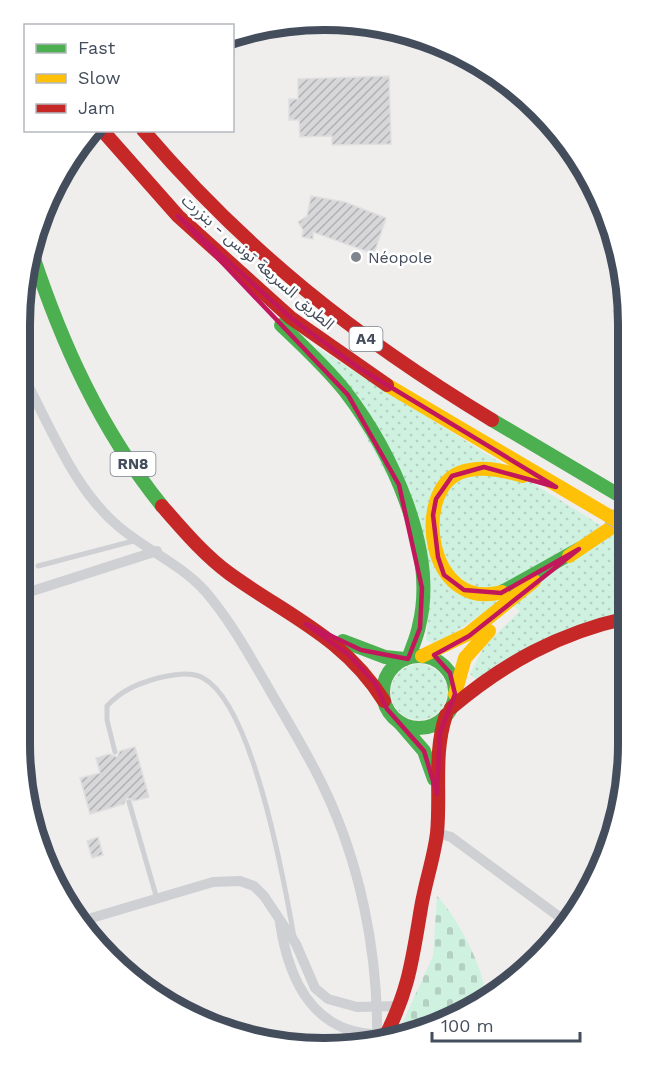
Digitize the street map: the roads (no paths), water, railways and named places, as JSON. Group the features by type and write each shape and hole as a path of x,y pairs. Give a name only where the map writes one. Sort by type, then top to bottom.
{"main road":[{"name":"الطريق السريعة تونس - بنزرت","path":"104,132 178,216 291,318 350,362 556,487 618,521"},
{"name":"الطريق السريعة تونس - بنزرت","path":"145,132 204,199 240,235 361,335 402,363 618,495"},
{"path":"178,216 242,286 328,371 348,395 384,451 399,485 419,555 423,615 412,657"},
{"name":"RN8","path":"36,266 51,313 70,359 123,451 155,496 207,555 260,596 306,624 360,650 385,657 433,659 450,673 455,694"},
{"path":"556,487 502,469 484,467 466,469 452,476 442,486 433,515 438,557 444,575 464,590 488,595 501,593 579,549"},
{"name":"RN8","path":"384,701 383,690 389,671 412,657 444,650 469,636 538,577 618,523"},
{"path":"386,1031 400,1005 413,967 420,908 437,833 440,733 455,694 465,658 478,641 543,582 618,532"},
{"path":"399,722 408,726 429,727 449,712 477,685 537,647 571,632 618,620"},
{"name":"RN8","path":"306,624 364,668 399,722"},
{"path":"399,722 424,751 437,794"}],"street":[{"path":"30,388 87,490 102,510 138,540 181,568 205,592 227,622 294,731 324,789 353,866 372,953 377,1008 382,1032"},
{"path":"30,592 157,551"},
{"path":"437,833 451,837 561,918"},
{"path":"88,919 213,882 240,881 254,886 264,896 296,944 315,988 328,999 342,1005 377,1008 400,1005"},
{"path":"280,920 286,955 292,973 314,1008 341,1029 370,1034"}],"lane":[{"path":"38,566 138,540"},
{"path":"115,752 107,720 107,706 118,694 134,685 170,675 201,676 213,685 225,698 247,747 260,787 276,844 296,944"},
{"path":"129,802 157,899"}],"place":[{"name":"Néopole","path":"356,257"}]}
